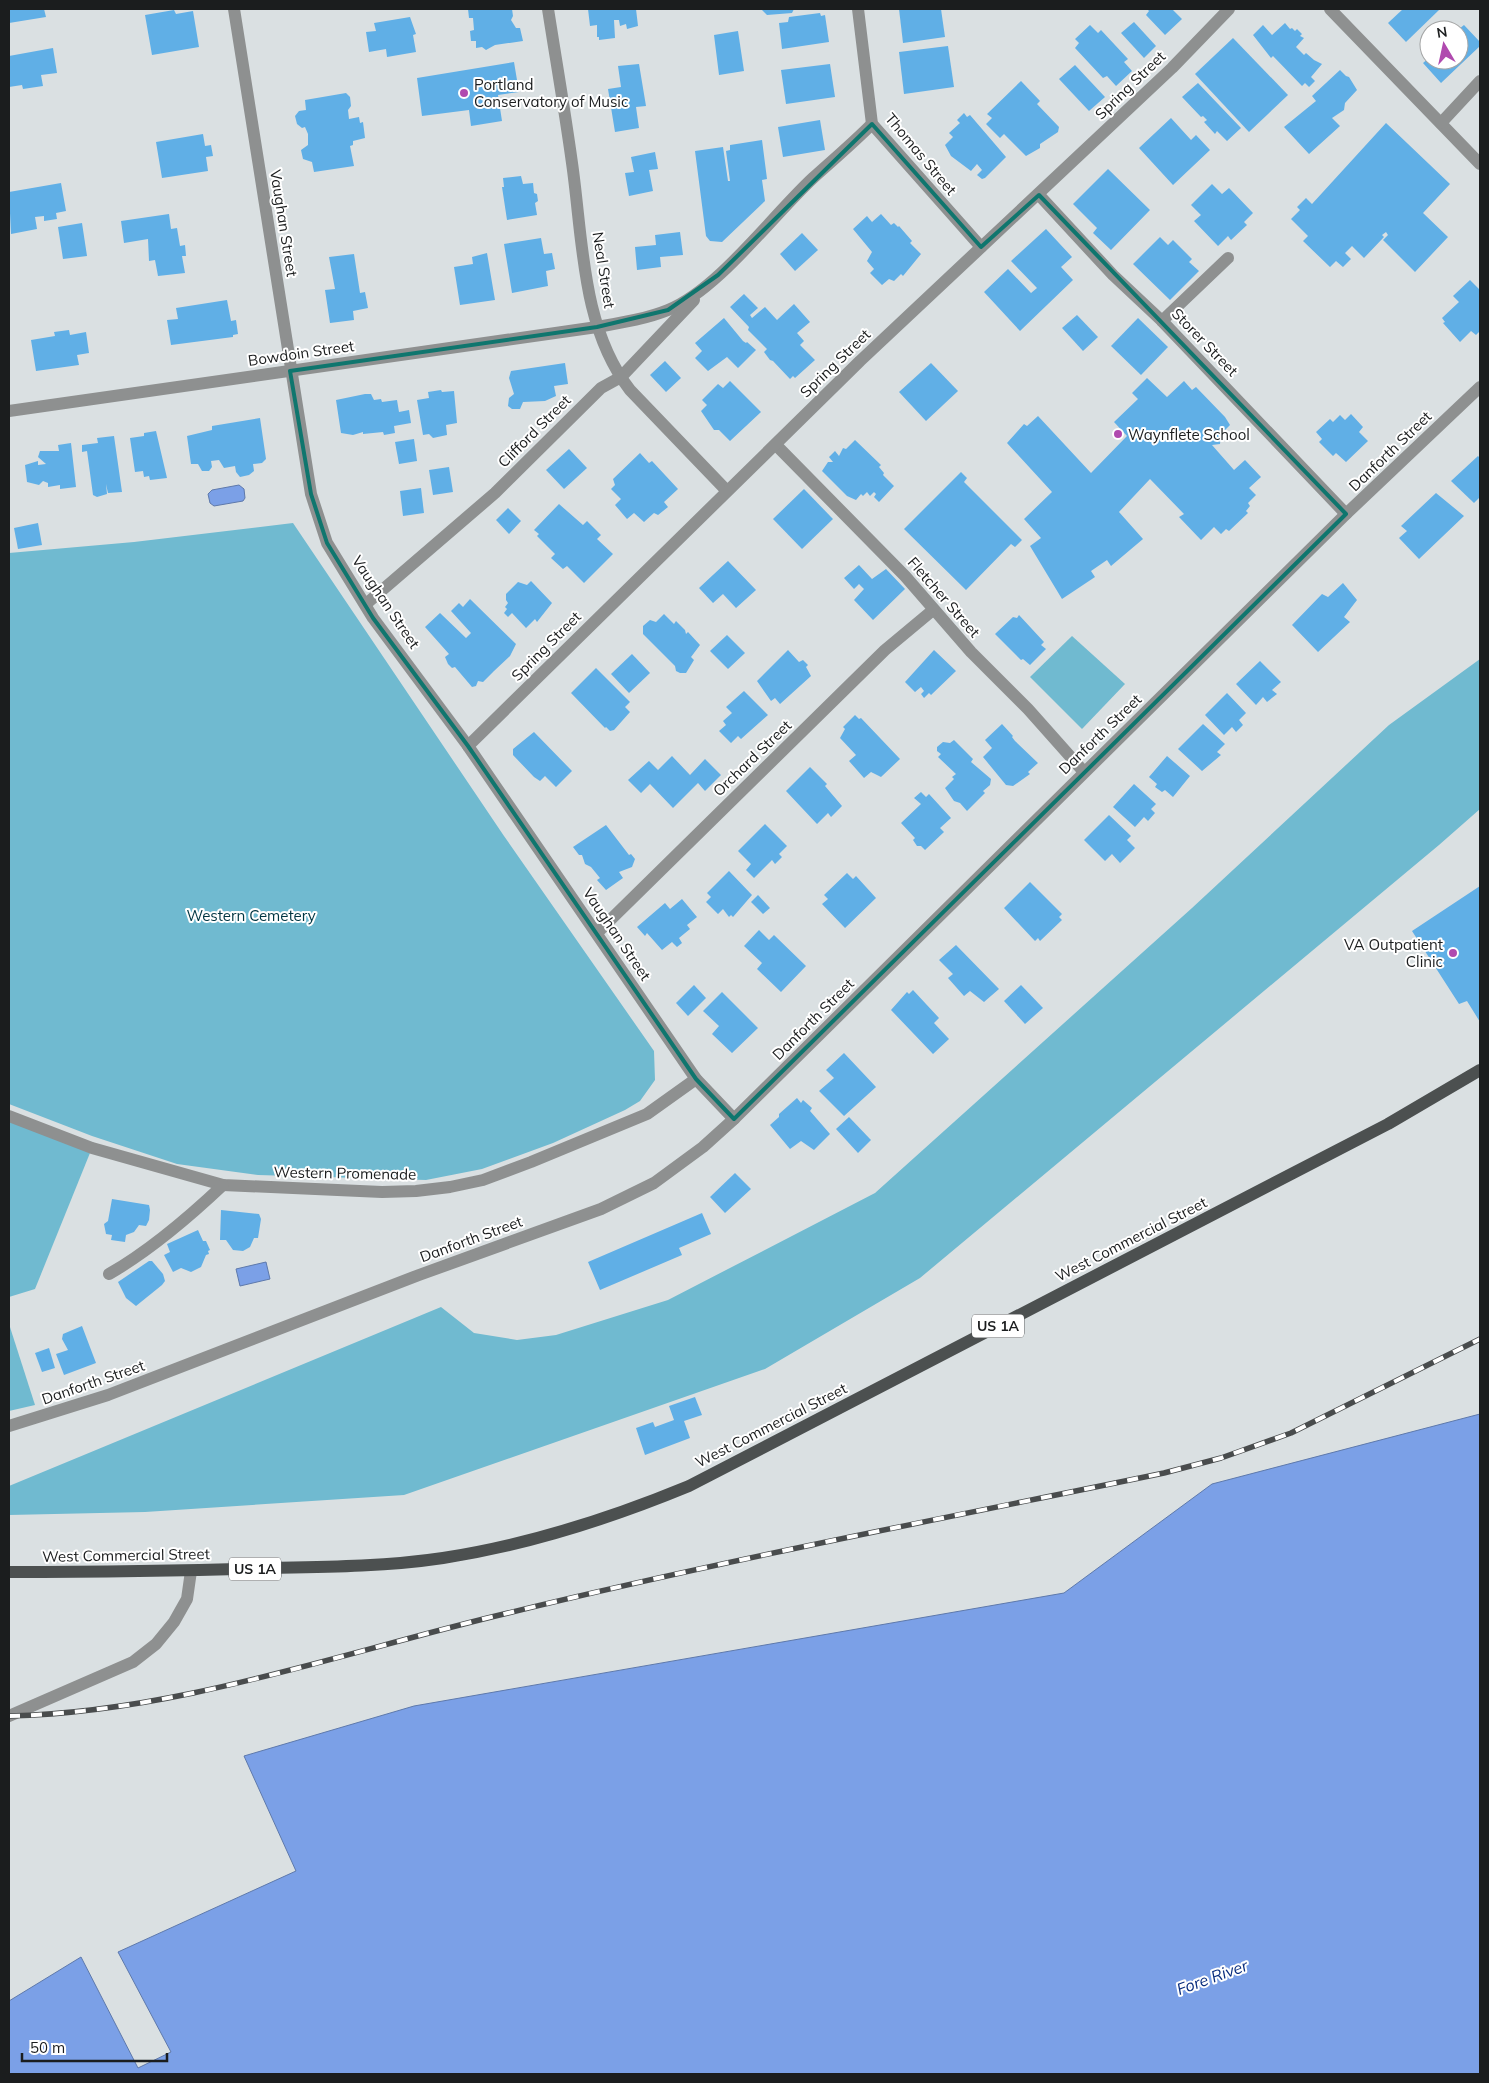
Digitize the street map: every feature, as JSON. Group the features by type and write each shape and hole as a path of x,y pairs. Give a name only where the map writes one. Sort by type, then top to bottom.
{"main road":[{"name":"West Commercial Street","path":"9,1572 191,1570 380,1564 442,1558 553,1535 646,1504 689,1486 1132,1258 1388,1124 1480,1070"}],"street":[{"name":"Vaughan Street","path":"234,9 290,371 314,502 328,543 373,618 468,746 696,1079 734,1119"},
{"name":"Neal Street","path":"548,9 572,162 590,295 598,327 620,377 727,492"},
{"name":"Thomas Street","path":"858,9 872,124 981,247"},
{"name":"Spring Street","path":"468,746 860,361 1039,195 1172,68 1229,9"},
{"path":"1330,9 1480,164"},
{"path":"1441,123 1480,81"},
{"name":"Clifford Street","path":"366,604 495,493 601,388 620,377 813,178 840,156 872,124"},
{"name":"Storer Street","path":"1039,195 1346,514"},
{"path":"1162,321 1228,258"},
{"name":"Clifford Street","path":"598,327 668,310 698,293 718,275"},
{"name":"Bowdoin Street","path":"9,411 598,327"},
{"name":"Danforth Street","path":"9,1426 108,1395 419,1275 601,1209 654,1183 703,1147 734,1119 1346,514 1480,387"},
{"name":"Fletcher Street","path":"776,445 905,576 971,652 1028,708 1084,772"},
{"name":"Orchard Street","path":"597,933 885,650 933,610"},
{"name":"Western Promenade","path":"9,1116 92,1148 223,1184 382,1192 450,1187 483,1180 647,1114 696,1079"},
{"path":"109,1274 182,1224 223,1184"},
{"path":"9,1716 133,1662 156,1644 174,1622 187,1600 191,1570"}],"highlighted area":[{"path":"872,124 981,247 1039,195 1346,514 734,1119 696,1079 468,746 373,618 327,543 311,494 290,371 597,327 668,310 718,275"}],"green space":[{"name":"Western Cemetery","path":"293,523 504,836 654,1051 655,1080 640,1101 625,1110 553,1143 482,1169 426,1180 258,1175 177,1164 92,1136 9,1104 9,553 134,542"},
{"path":"1072,636 1125,684 1082,729 1030,677"},
{"path":"1480,659 1480,809 920,1278 765,1369 404,1495 145,1512 9,1515 9,1486 441,1307 474,1333 517,1340 556,1335 668,1300 875,1193 1192,908 1389,725"},
{"path":"9,1116 92,1148 35,1289 9,1297"},
{"path":"9,1324 35,1405 9,1411"}],"water":[{"path":"239,485 244,489 245,498 243,501 214,506 210,503 208,494 212,490"},
{"path":"266,1262 270,1279 240,1286 236,1269"},
{"name":"Fore River","path":"1480,1414 1480,2074 9,2074 9,2001 81,1957 138,2068 171,2052 118,1952 296,1871 244,1756 414,1706 1064,1593 1212,1484"}],"building":[{"path":"9,9 44,9 46,17 9,23"},
{"path":"468,9 512,9 513,16 511,20 516,28 520,28 523,41 495,45 486,50 482,47 476,48 476,41 471,41 470,31 474,30 473,18 469,18"},
{"path":"588,9 636,9 638,26 627,29 626,24 620,26 619,20 614,20 615,38 599,40 599,37 597,37 597,25 590,26"},
{"path":"761,9 794,9 792,13 767,15"},
{"path":"899,9 941,9 945,37 903,43"},
{"path":"1147,9 1172,9 1182,19 1165,35 1146,15 1149,11"},
{"path":"1403,9 1440,9 1429,20 1419,20 1419,29 1406,42 1388,23"},
{"path":"174,10 176,14 193,11 199,47 152,55 145,15"},
{"path":"820,13 821,16 825,15 829,42 782,49 779,23 788,22 789,17"},
{"path":"410,17 416,34 413,35 416,52 387,57 386,49 369,52 366,32 376,31 374,23"},
{"path":"1134,22 1156,46 1144,58 1121,33"},
{"path":"1285,23 1290,29 1292,28 1295,31 1297,29 1302,34 1300,36 1304,38 1296,47 1304,55 1306,53 1322,64 1311,77 1315,81 1309,87 1305,83 1302,86 1273,56 1271,58 1253,35 1263,25 1272,35"},
{"path":"1090,25 1098,33 1101,30 1128,59 1124,62 1132,71 1116,86 1107,76 1103,78 1075,48 1079,43 1075,39"},
{"path":"1469,30 1480,42 1480,46 1469,56"},
{"path":"738,31 744,71 719,75 714,35"},
{"path":"1233,38 1288,95 1249,132 1195,74"},
{"path":"948,46 954,87 904,94 899,52"},
{"path":"53,48 57,73 41,75 43,86 23,89 22,85 9,87 9,56"},
{"name":"Portland Conservatory of Music","path":"514,62 519,92 498,95 502,121 471,126 469,110 422,116 417,78"},
{"path":"639,64 646,106 636,107 639,128 615,132 608,89 621,87 618,66"},
{"path":"830,64 835,97 786,104 781,70"},
{"path":"1075,65 1105,97 1089,111 1059,79"},
{"path":"1340,70 1349,77 1357,90 1345,103 1344,110 1332,118 1340,126 1309,154 1284,127 1316,101 1312,96"},
{"path":"1429,70 1455,70 1441,83"},
{"path":"1021,81 1040,101 1037,104 1059,127 1058,132 1040,144 1040,148 1026,156 1004,134 1000,138 986,124 992,118 987,114"},
{"path":"1198,83 1241,128 1227,141 1217,131 1215,134 1204,122 1207,120 1203,116 1201,117 1182,97"},
{"path":"346,93 350,97 349,119 359,117 360,123 363,122 365,138 353,141 353,145 350,146 354,166 314,172 312,162 303,159 301,150 308,145 308,134 305,127 302,128 297,124 295,116 299,111 306,110 305,100"},
{"path":"964,113 967,117 970,115 1006,157 982,179 977,175 982,170 977,164 971,171 951,156 945,145 953,137 949,133 960,123 957,120"},
{"path":"1171,118 1191,140 1196,135 1210,150 1173,185 1139,148"},
{"path":"820,120 825,150 783,157 778,127"},
{"path":"1386,123 1450,184 1423,213 1448,237 1415,272 1383,240 1388,235 1386,232 1382,235 1384,237 1364,258 1352,246 1345,253 1351,259 1343,267 1336,261 1330,267 1303,241 1308,236 1291,219 1300,210 1297,207 1306,198 1312,204"},
{"path":"203,134 205,146 211,145 213,156 206,157 208,171 162,178 156,142"},
{"path":"762,140 767,179 762,180 765,201 722,242 710,241 706,236 695,151 723,147 728,181 730,181 726,151 730,150 730,145"},
{"path":"655,152 658,169 649,170 653,191 629,196 625,173 634,172 631,157"},
{"path":"1108,169 1150,210 1111,250 1093,233 1097,228 1073,204"},
{"path":"521,176 523,184 533,183 534,193 537,194 538,201 535,203 537,215 507,220 502,187 504,187 503,178"},
{"path":"61,183 66,211 56,213 57,219 44,221 44,216 35,217 37,229 11,234 9,192"},
{"path":"1212,184 1222,194 1229,188 1253,213 1244,222 1247,225 1231,240 1228,236 1218,246 1194,221 1201,215 1191,205"},
{"path":"169,214 171,229 177,228 180,246 185,245 186,256 182,256 185,273 158,276 155,260 149,261 148,239 124,243 121,221"},
{"path":"881,214 891,225 894,223 899,226 912,241 910,243 921,254 903,276 901,274 894,281 889,279 882,285 870,273 874,269 867,261 872,252 853,229 867,216 872,222"},
{"path":"82,223 87,256 63,259 58,227"},
{"path":"1046,229 1072,257 1061,267 1073,280 1020,331 984,292 1008,269 1031,293 1037,288 1011,261"},
{"path":"680,232 683,255 660,257 661,267 637,270 635,247 656,245 655,235"},
{"path":"802,233 818,250 795,271 780,254"},
{"path":"1160,237 1168,245 1173,240 1192,259 1189,262 1199,271 1170,300 1133,264"},
{"path":"541,238 544,254 552,253 555,269 546,271 548,286 512,293 504,244"},
{"path":"487,253 495,300 460,305 454,267 473,264 472,257"},
{"path":"354,254 360,293 365,292 368,308 353,311 354,320 330,323 325,290 335,289 329,257"},
{"path":"1470,280 1480,290 1480,331 1476,335 1471,331 1460,342 1443,323 1445,322 1442,318 1459,302 1453,296"},
{"path":"744,294 758,308 750,315 752,318 765,307 777,320 794,304 810,322 797,333 804,341 800,345 815,360 795,378 793,376 790,379 770,360 764,352 767,349 748,330 749,327 730,307"},
{"path":"227,300 231,321 236,320 238,334 233,335 233,337 171,345 167,320 178,319 176,308"},
{"path":"1077,315 1098,337 1083,351 1062,328"},
{"path":"724,318 743,341 756,350 738,368 727,357 708,371 695,358 702,351 695,343"},
{"path":"1138,318 1168,347 1141,375 1111,346"},
{"path":"69,330 70,335 86,332 89,353 77,355 79,365 36,371 31,340 55,336 54,332"},
{"path":"665,361 681,378 666,392 650,375"},
{"path":"565,363 568,384 554,386 556,396 545,401 523,402 520,409 512,409 508,406 509,398 514,394 509,378 511,371"},
{"path":"931,363 958,391 926,421 899,392"},
{"path":"1147,378 1167,397 1184,381 1192,390 1196,387 1225,417 1230,425 1221,434 1220,444 1212,445 1234,470 1245,460 1261,477 1249,488 1256,495 1248,503 1250,506 1246,511 1248,513 1229,531 1226,529 1221,534 1214,527 1201,540 1179,517 1184,514 1150,479 1119,512 1143,539 1111,566 1107,560 1091,571 1095,577 1062,599 1030,546 1041,538 1024,519 1052,492 1007,443 1024,424 1027,426 1038,416 1091,473 1127,436 1114,422 1138,399 1132,393"},
{"path":"730,381 761,412 730,441 719,430 714,430 701,411 707,405 702,400 718,384 723,388"},
{"path":"441,390 442,392 454,391 457,423 446,425 447,435 433,438 429,434 423,435 417,400 429,398 428,392"},
{"path":"371,394 374,400 381,399 382,402 397,400 399,412 409,410 411,423 394,426 395,433 384,435 383,432 363,434 363,432 353,435 341,433 336,400"},
{"path":"1351,414 1363,427 1359,432 1368,441 1346,462 1336,453 1333,456 1319,442 1322,439 1316,432 1330,419 1333,422 1340,415 1345,420"},
{"path":"260,418 266,459 262,463 253,464 254,471 249,475 240,477 236,472 235,466 224,468 219,460 211,461 212,467 209,471 202,471 198,464 191,464 187,436 212,430 212,426"},
{"path":"156,431 167,478 150,480 149,476 144,477 143,471 135,472 130,438 144,436 144,433"},
{"path":"114,436 122,492 108,493 106,484 107,494 97,497 93,495 87,451 82,452 82,445 98,443 97,438"},
{"path":"414,439 417,461 399,464 395,442"},
{"path":"855,440 881,465 879,467 884,473 883,475 894,486 879,502 874,497 876,494 874,492 870,496 867,492 863,496 861,494 856,500 847,496 822,471 828,462 833,462 829,457 835,451 839,456 843,448 846,449"},
{"path":"71,443 76,487 60,489 60,485 48,487 48,483 43,481 39,485 27,482 25,465 38,461 38,465 46,464 38,457 40,451 59,451 58,445"},
{"path":"569,449 587,468 564,489 546,470"},
{"path":"640,453 649,463 652,461 678,489 664,502 668,507 658,515 654,513 644,522 634,513 627,519 615,505 621,499 611,489 615,485 613,479"},
{"path":"1478,456 1480,458 1480,497 1474,503 1451,481"},
{"path":"449,467 453,492 433,495 429,470"},
{"path":"961,472 967,478 964,482 1022,540 1015,547 1011,544 966,590 904,529"},
{"path":"421,488 424,513 403,516 400,491"},
{"path":"804,489 833,519 802,549 773,519"},
{"path":"1436,493 1464,516 1419,559 1399,538 1407,531 1401,526"},
{"path":"559,504 583,525 587,521 601,535 597,539 613,554 584,583 567,566 563,569 551,558 555,554 537,536 539,534 534,530"},
{"path":"508,508 521,521 509,534 496,520"},
{"path":"38,523 42,545 18,549 14,528"},
{"path":"728,561 756,590 736,608 723,594 713,603 699,588"},
{"path":"859,565 872,579 886,569 905,589 873,620 854,600 864,589 859,584 854,589 844,578"},
{"path":"531,581 552,603 537,622 535,619 526,628 512,613 508,617 504,613 508,603 506,594 518,582 527,585"},
{"path":"1343,583 1357,600 1344,617 1350,622 1318,652 1292,625 1322,594 1328,597"},
{"path":"470,599 516,644 510,656 483,682 478,681 476,686 472,687 455,667 452,668 448,664 445,657 449,654 425,627 440,613 466,638 471,633 451,611 459,603 463,607"},
{"path":"664,614 674,624 676,621 685,630 686,634 688,632 700,645 691,657 694,660 686,673 676,671 675,666 643,634 643,626 650,620 656,622"},
{"path":"1019,615 1044,642 1041,645 1046,649 1030,665 1023,659 1021,660 995,634 1013,617 1017,618"},
{"path":"727,635 745,653 728,669 710,651"},
{"path":"788,650 799,662 803,660 808,665 806,667 811,676 780,704 775,698 771,701 757,681"},
{"path":"934,650 956,671 931,695 929,693 924,698 921,694 924,691 921,687 915,692 905,682"},
{"path":"632,654 650,673 629,693 611,674"},
{"path":"1260,661 1281,682 1272,690 1277,694 1267,702 1263,697 1256,705 1236,684"},
{"path":"596,668 630,702 625,707 630,712 614,730 610,731 605,728 571,693"},
{"path":"744,691 768,715 741,739 738,736 731,743 719,731 726,725 723,721 732,713 726,707"},
{"path":"1227,693 1246,713 1239,720 1243,725 1236,732 1232,727 1224,735 1205,715"},
{"path":"855,715 859,719 861,718 900,759 881,777 871,772 864,778 849,761 856,755 840,738 845,729 843,727"},
{"path":"1002,724 1015,741 1038,763 1028,772 1030,774 1013,786 1006,785 983,757 992,748 985,740"},
{"path":"1203,724 1225,744 1217,752 1221,755 1202,771 1178,749"},
{"path":"534,732 572,771 556,787 545,776 540,781 534,777 513,755 513,749"},
{"path":"954,740 973,759 971,762 991,779 990,785 983,791 985,793 967,811 960,803 954,801 945,788 954,779 952,777 956,774 938,757 941,754 937,751 937,747 943,742 950,743"},
{"path":"672,756 690,775 705,759 721,775 705,791 698,783 673,808 650,784 641,793 628,780 649,761 658,770"},
{"path":"1167,756 1190,776 1173,797 1165,790 1162,792 1155,787 1157,784 1149,777"},
{"path":"810,767 827,784 825,786 842,806 831,817 828,813 817,824 786,791"},
{"path":"1134,784 1156,804 1151,809 1155,813 1148,821 1144,817 1135,827 1113,807"},
{"path":"921,792 926,797 929,794 951,818 940,828 944,832 925,850 921,846 917,846 913,840 915,838 901,823 921,804 914,798"},
{"path":"1109,815 1131,836 1127,840 1135,848 1120,863 1112,854 1105,861 1084,840"},
{"path":"765,824 787,846 779,854 782,857 775,864 772,860 754,878 746,870 751,864 738,851"},
{"path":"606,825 629,855 631,854 635,859 632,867 619,872 623,878 606,890 597,880 600,878 591,867 585,864 582,855 579,855 573,847"},
{"path":"729,871 752,895 733,917 731,915 729,917 723,909 718,914 706,902 711,897 707,893"},
{"path":"847,873 853,879 856,876 876,898 845,928 822,904 828,899 824,895"},
{"path":"1030,882 1062,914 1059,917 1062,920 1040,941 1038,938 1035,941 1004,908"},
{"name":"VA Outpatient Clinic","path":"1480,886 1480,1022 1467,1001 1459,1004 1412,931"},
{"path":"758,895 770,908 763,914 751,902"},
{"path":"682,899 697,917 687,925 690,929 679,938 682,943 677,947 672,942 662,950 647,933 645,936 637,927 665,903 670,909"},
{"path":"759,930 769,940 774,935 806,966 781,992 757,969 762,963 744,946"},
{"path":"956,945 999,989 984,1002 970,991 964,996 948,978 953,974 939,960"},
{"path":"694,985 706,998 688,1016 676,1003"},
{"path":"1021,985 1043,1008 1025,1024 1004,1001"},
{"path":"913,990 939,1018 934,1023 949,1039 933,1054 891,1010 907,992 909,994"},
{"path":"722,992 758,1028 732,1053 712,1034 719,1026 703,1011"},
{"path":"844,1053 876,1087 844,1116 819,1091 834,1078 826,1070"},
{"path":"797,1098 801,1103 803,1100 812,1108 810,1111 830,1134 814,1150 801,1141 790,1149 770,1125"},
{"path":"849,1117 871,1140 858,1153 836,1129"},
{"path":"735,1173 751,1189 725,1213 710,1197"},
{"path":"112,1199 149,1205 149,1220 146,1226 139,1225 134,1232 126,1235 125,1242 111,1240 112,1235 106,1234 104,1224 108,1221"},
{"path":"221,1210 259,1214 261,1219 258,1238 254,1238 250,1247 243,1251 233,1250 226,1240 220,1240"},
{"path":"702,1213 711,1234 679,1248 682,1255 600,1290 588,1262"},
{"path":"198,1230 203,1241 206,1241 210,1250 208,1251 209,1254 206,1255 201,1267 191,1272 181,1268 173,1272 164,1255 170,1252 167,1244"},
{"path":"149,1261 152,1261 163,1274 165,1281 136,1306 126,1298 118,1282"},
{"path":"82,1326 96,1363 64,1375 56,1354 68,1350 62,1339 63,1334"},
{"path":"49,1348 55,1368 42,1372 35,1353"},
{"path":"695,1397 702,1415 684,1421 690,1438 645,1455 636,1428 653,1422 655,1427 674,1420 669,1406"}],"railway":[{"path":"9,1716 72,1712 135,1704 198,1692 260,1678 446,1628 671,1575 1164,1473 1221,1458 1291,1433 1480,1339"}],"place":[{"name":"Portland Conservatory of Music","path":"464,93"},
{"name":"Waynflete School","path":"1118,434"},
{"name":"VA Outpatient Clinic","path":"1453,953"}]}
